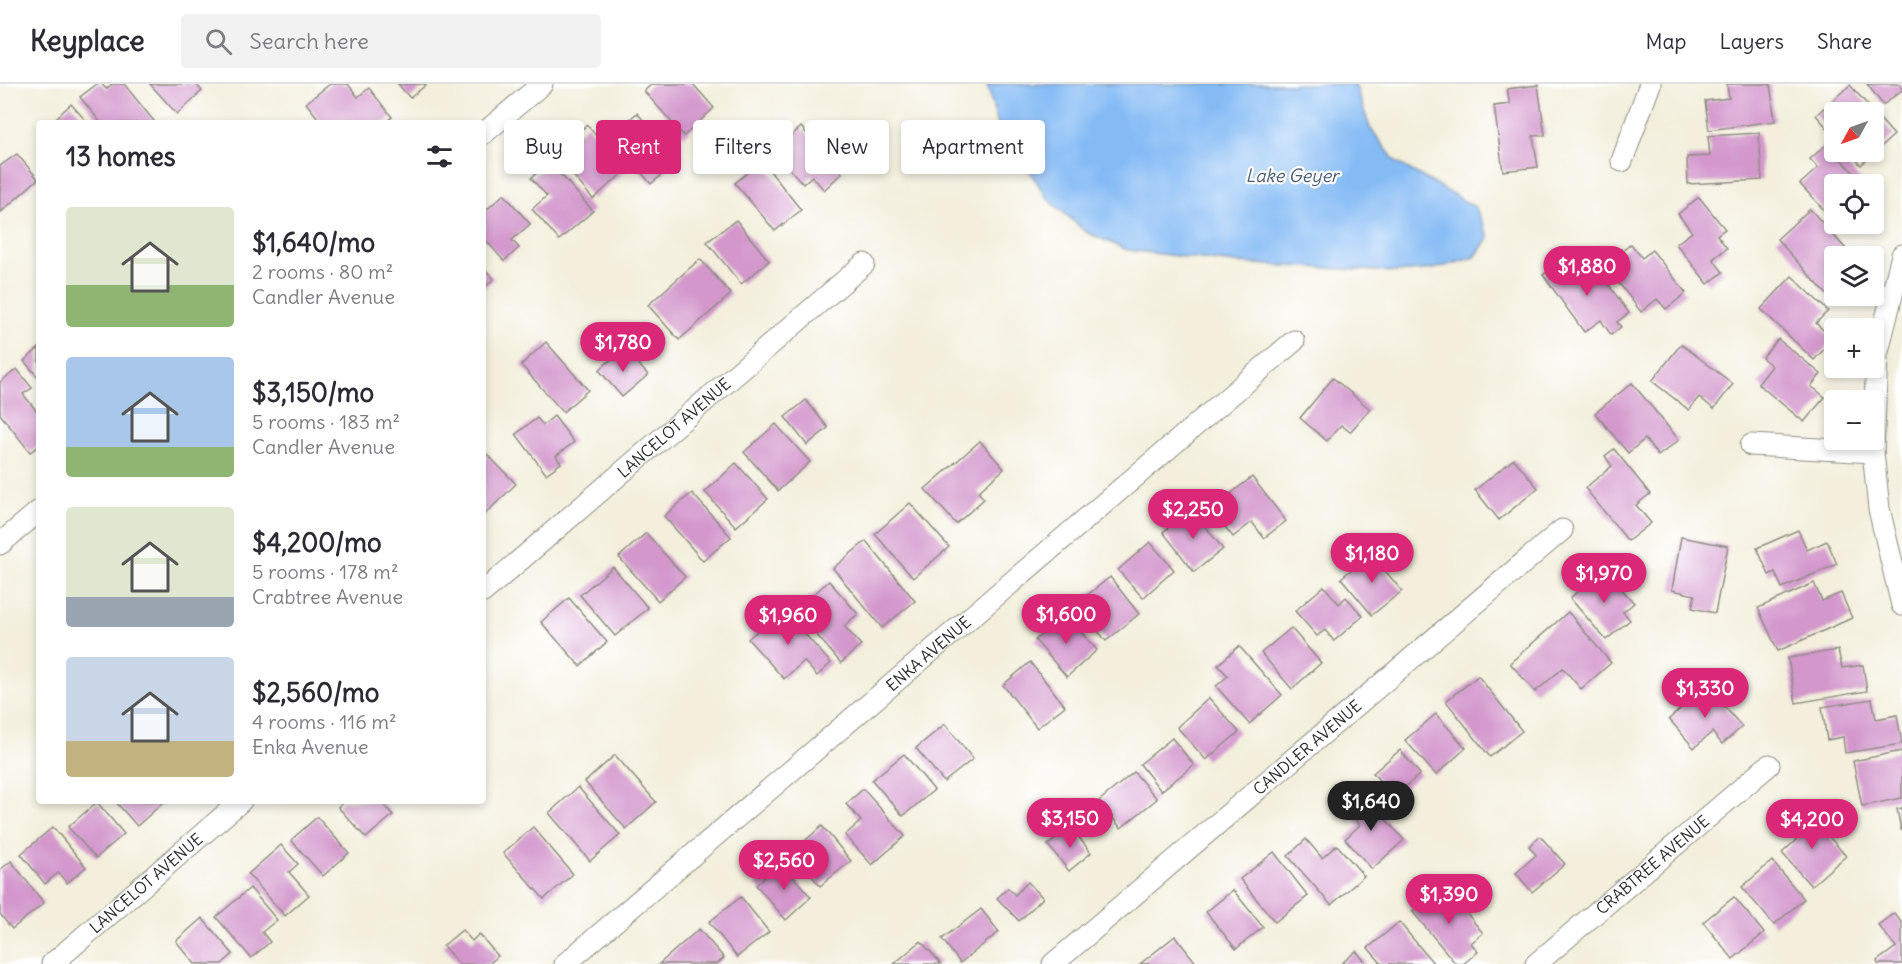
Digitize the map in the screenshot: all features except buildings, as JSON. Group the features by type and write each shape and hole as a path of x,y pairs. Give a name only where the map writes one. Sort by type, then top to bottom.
{"street":[{"path":"486,131 542,84"},
{"path":"1622,161 1650,84"},
{"path":"1902,255 1877,355 1873,452 1879,510 1902,605"},
{"name":"LANCELOT AVENUE","path":"486,589 864,264"},
{"name":"ENKA AVENUE","path":"565,964 1294,341"},
{"path":"1751,445 1873,452"},
{"path":"0,544 36,514"},
{"name":"CANDLER AVENUE","path":"1053,964 1562,530"},
{"name":"CRABTREE AVENUE","path":"1536,964 1769,765"},
{"name":"LANCELOT AVENUE","path":"52,964 238,804"}],"water":[{"name":"Lake Geyer","path":"987,84 1355,84 1370,128 1396,162 1475,207 1489,237 1475,257 1434,269 1396,272 1236,263 1127,250 1086,232 1048,199 1031,174 1045,174 1045,120 996,120"}]}
